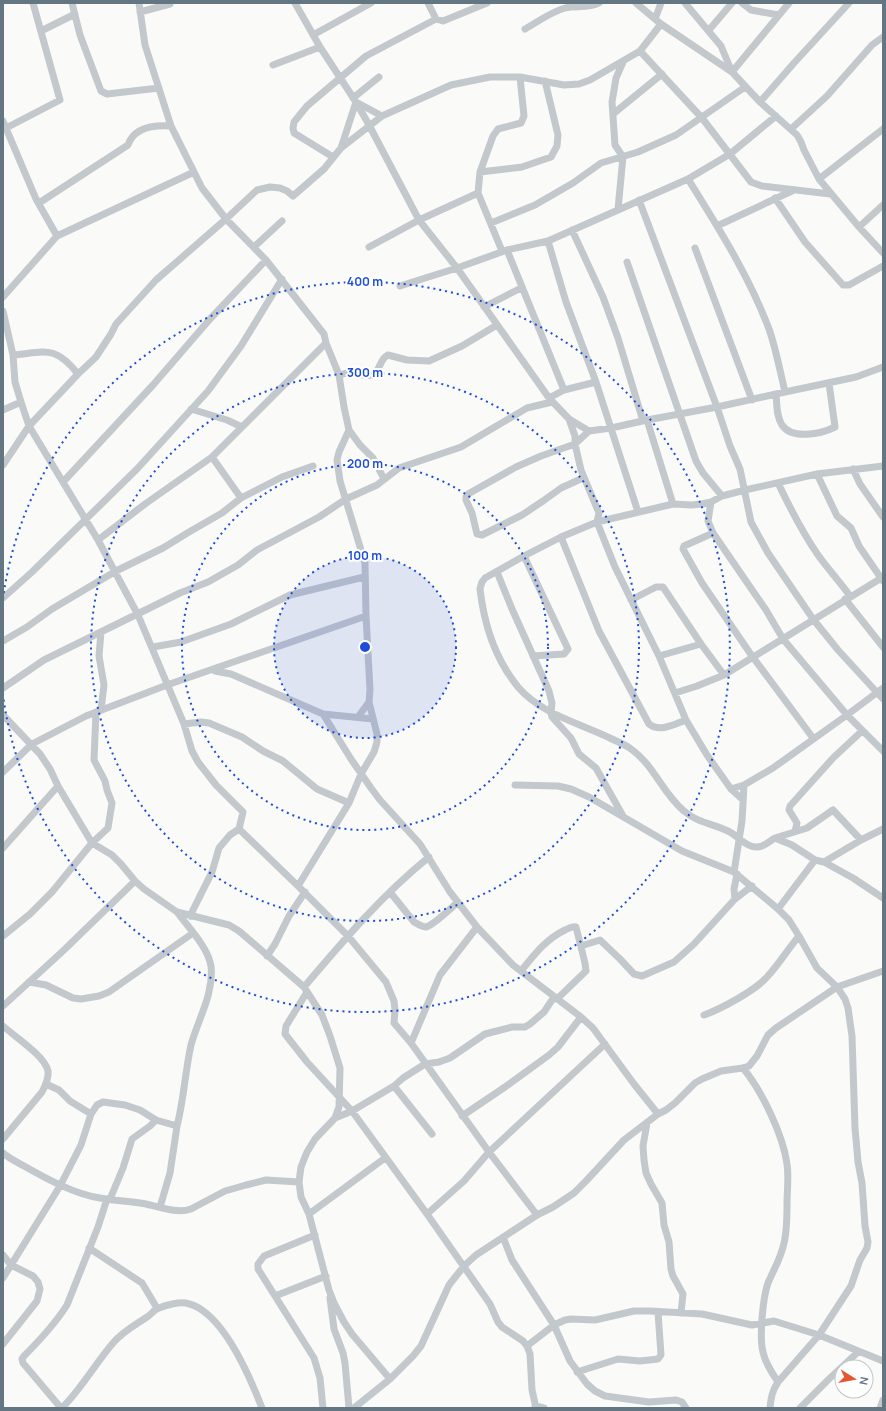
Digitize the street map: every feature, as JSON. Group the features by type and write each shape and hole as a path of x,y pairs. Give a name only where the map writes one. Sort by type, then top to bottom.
{"street":[{"path":"6,128 60,100 33,3"},
{"path":"72,3 80,35 101,91 107,94 159,88"},
{"path":"139,3 145,44 171,126 202,188 226,219 254,247 282,279 299,304 324,334 326,343 339,375 349,430 360,445 373,458 384,479"},
{"path":"295,3 320,47 355,100 419,220 457,268 550,400 569,419 589,431"},
{"path":"313,35 370,3"},
{"path":"428,3 436,19"},
{"path":"333,157 294,134 294,122 307,106 369,54 436,19 443,21 487,3"},
{"path":"525,29 564,8 591,7 599,3"},
{"path":"636,3 661,24 732,72 760,102 791,129 801,142 819,179 830,194 883,253"},
{"path":"655,19 661,3"},
{"path":"685,3 721,46 732,72"},
{"path":"709,30 732,3"},
{"path":"742,3 751,10 778,15"},
{"path":"732,72 789,3"},
{"path":"760,102 849,3"},
{"path":"140,12 170,4"},
{"path":"41,31 75,14"},
{"path":"3,465 29,426 96,357 116,324 156,280 257,190 270,187 280,188 288,191 293,196 324,169 341,148 369,125 382,116 452,85 490,77 520,77 564,85 579,84 590,80 640,51 661,24"},
{"path":"791,129 818,105 872,45 883,37"},
{"path":"273,66 320,47"},
{"path":"640,51 702,118 749,179 755,184 830,194"},
{"path":"618,209 623,158 615,146 612,102 614,87 623,62"},
{"path":"613,114 662,74"},
{"path":"341,148 355,100 378,77"},
{"path":"520,77 524,116 523,121 521,123 498,129 493,136 480,172 478,193 522,288 564,390"},
{"path":"480,172 522,167 551,157 557,146 558,135 545,81"},
{"path":"491,223 535,205 573,182 600,163 623,158 667,140 702,118 745,87"},
{"path":"355,100 382,116"},
{"path":"400,286 505,251 548,241 688,179 730,154 776,116"},
{"path":"3,121 39,203 57,236"},
{"path":"39,203 128,145 132,137 142,130 156,125 171,126"},
{"path":"819,179 883,129"},
{"path":"3,297 57,236 194,172"},
{"path":"688,179 717,226 748,282 769,331 785,392"},
{"path":"717,226 794,190"},
{"path":"369,246 419,220 478,193"},
{"path":"775,198 805,242 843,285 849,285 883,266"},
{"path":"639,200 730,446 740,469 750,522 768,553 813,619 843,656 880,690 883,699"},
{"path":"859,227 883,205"},
{"path":"254,247 282,221"},
{"path":"572,230 603,297 616,331 674,504"},
{"path":"548,241 566,302 596,382 638,512"},
{"path":"695,248 752,400"},
{"path":"63,482 153,384 210,319 266,260"},
{"path":"627,262 696,461 722,496"},
{"path":"3,598 32,572 138,469 208,391 241,346 282,279"},
{"path":"484,307 522,288"},
{"path":"3,311 13,355 15,382 29,426 86,518 116,571 153,647 167,685 184,724 192,751 198,762 216,785 243,812 239,829 230,835 219,848 212,872 190,916"},
{"path":"339,375 352,372 367,375 372,374 376,372 383,359 388,356 407,360 429,360 462,346 497,325"},
{"path":"98,540 145,504 212,457 326,343"},
{"path":"13,355 48,352 56,353 62,356 78,374"},
{"path":"583,478 561,488 522,515 482,534 477,534 472,513 466,500 468,494 516,467 575,444 589,431 717,408 856,377 883,367"},
{"path":"3,688 44,660 180,593 208,582 238,565 257,550 319,517 346,500 377,485 399,468 461,448 527,408 550,400 564,390 596,382"},
{"path":"776,394 778,412 782,426 791,432 800,435 807,435 834,427 829,383"},
{"path":"3,410 21,402"},
{"path":"191,409 222,418 242,427"},
{"path":"569,419 575,436 578,462 583,478 599,514 597,522 615,567 659,656 686,720 732,790 743,800"},
{"path":"298,886 349,803 361,774 374,752 377,742 377,734 369,702 370,690 364,577 366,570 363,554 340,481 337,460 349,430"},
{"path":"212,457 241,498"},
{"path":"3,641 27,627 52,609 116,571 163,548 222,513 241,498 282,477 313,466"},
{"path":"861,840 833,810 807,828 775,838 763,846 754,847 739,840 730,832 697,819 684,811 645,761 631,748 551,713 528,697 508,673 491,639 480,589 485,578 561,537 597,522 674,504 691,505 711,502 722,496 817,474 883,466"},
{"path":"854,469 860,484 883,517"},
{"path":"675,693 724,675 752,656 882,579 859,546 851,528 837,516 817,474"},
{"path":"778,483 792,513 815,551 883,647"},
{"path":"711,502 708,521 713,533 766,610 783,639 847,715 883,751"},
{"path":"713,533 684,546 683,549 702,583 752,656 813,738"},
{"path":"561,537 599,631 649,724 653,727 666,728 686,720"},
{"path":"524,556 568,649 564,654 533,656"},
{"path":"497,572 549,691 552,703 551,713 555,720 571,738 579,754 596,768 623,817"},
{"path":"153,647 181,642 231,624 290,595 364,577"},
{"path":"631,600 656,587 664,587 701,644 724,675"},
{"path":"3,772 32,744 99,711 167,685 366,616"},
{"path":"3,936 30,914 52,892 92,842 108,828 112,805 105,781 94,760 99,711 104,685 99,656 101,632"},
{"path":"659,656 701,644"},
{"path":"211,671 220,671 231,674 323,714 373,719"},
{"path":"732,790 744,785 773,768 880,690"},
{"path":"358,717 369,702"},
{"path":"323,714 361,774 380,800 412,834 450,892 477,927 505,958 593,1028 658,1114"},
{"path":"3,715 32,744 50,769 58,786 92,842 121,864 135,881 150,894 177,912 229,925 239,931 306,989 322,1016 338,1057 340,1068 340,1097 339,1107 335,1118"},
{"path":"184,724 201,722 209,723 242,737 263,751 284,761 317,789 349,803"},
{"path":"795,831 797,823 789,810 790,806 833,758 862,731"},
{"path":"515,785 558,786 571,789 589,797 682,851 735,873 752,886 789,920 817,968 837,987 845,999 848,1008 852,1036 855,1128 868,1242 867,1248 860,1260 851,1286 819,1335 778,1382 772,1395 770,1408"},
{"path":"735,899 735,873 742,821 744,785"},
{"path":"3,848 58,786"},
{"path":"239,829 305,892 348,936 386,982 394,1000 394,1023 411,1043 462,1116 536,1215"},
{"path":"824,862 883,829"},
{"path":"775,838 792,845 815,860 824,862 854,878 883,898"},
{"path":"428,857 402,880 348,936 306,989 286,1026 285,1034 307,1062 352,1111 464,1266 490,1304 498,1322 502,1327 523,1341 527,1346 530,1354 532,1390 535,1407 544,1408"},
{"path":"778,909 815,860"},
{"path":"3,1006 135,881"},
{"path":"581,946 600,940 620,958 634,974 642,976 674,962 694,944 735,899 752,886"},
{"path":"267,956 275,944 289,916 305,892"},
{"path":"390,892 414,922 424,927 431,925 458,902"},
{"path":"160,1207 170,1173 192,1044 208,997 211,979 207,953 177,912"},
{"path":"411,1043 440,975 477,927"},
{"path":"349,1408 345,1363 334,1329 326,1276 309,1214 301,1197 299,1182 301,1167 315,1138 335,1118 352,1111 394,1086 403,1078 426,1064 439,1062 450,1058 485,1034 512,1027 525,1027 544,1012 556,998 585,973 585,963 576,928 572,927 548,940 521,971"},
{"path":"29,982 46,985 72,998 99,996 109,992 193,933"},
{"path":"704,1016 742,996 766,978 799,936"},
{"path":"354,1408 390,1379 414,1356 422,1346 449,1285 464,1266 476,1255 536,1215 574,1193 624,1140 675,1103 702,1079 721,1071 743,1068 753,1062 764,1042 776,1028 837,987 883,971"},
{"path":"462,1116 506,1087 549,1055 558,1047 581,1017"},
{"path":"3,1026 33,1050 48,1070 46,1084 42,1092 4,1137"},
{"path":"427,1214 464,1181 489,1152 605,1044"},
{"path":"434,1075 439,1062"},
{"path":"743,1068 761,1093 778,1132 787,1164 787,1224 785,1242 780,1258 768,1283 764,1297 764,1312 761,1333 762,1352 778,1382"},
{"path":"46,1084 59,1090 70,1101 90,1114"},
{"path":"394,1086 432,1134"},
{"path":"3,1278 60,1186 81,1145 90,1114 97,1105 103,1102 114,1103 140,1110 156,1120 177,1126"},
{"path":"156,1120 132,1139 123,1168 108,1199 67,1305 45,1335 24,1356 22,1359 23,1363 62,1408 74,1397 113,1342 130,1328 150,1315 157,1308 178,1303 185,1303 202,1310 212,1317 225,1334 254,1387 262,1408"},
{"path":"647,1123 643,1146 646,1173 662,1203 664,1210 664,1225 669,1242 671,1269 673,1276 683,1294 681,1313"},
{"path":"3,1153 60,1186 95,1197 186,1211 225,1191 246,1185 266,1180 299,1182"},
{"path":"309,1214 385,1158"},
{"path":"315,1235 264,1256 258,1264 258,1269 314,1358 320,1378 323,1408"},
{"path":"503,1237 512,1260 554,1325 570,1361 586,1384 605,1396 649,1402 676,1400 682,1402 686,1408"},
{"path":"89,1248 142,1283 157,1308"},
{"path":"3,1255 11,1265 33,1276 38,1282 40,1289 39,1296 34,1306 3,1344"},
{"path":"275,1296 326,1276"},
{"path":"329,1290 344,1322 390,1379"},
{"path":"527,1346 554,1325 571,1319 595,1320 634,1311 702,1314 752,1325 774,1321"},
{"path":"577,1372 618,1359 640,1361 658,1359 661,1355 658,1312"},
{"path":"764,1312 774,1321 819,1335 883,1361"},
{"path":"752,1325 761,1333"},
{"path":"800,1408 823,1384 858,1352"},
{"path":"880,1408 883,1400"}]}
